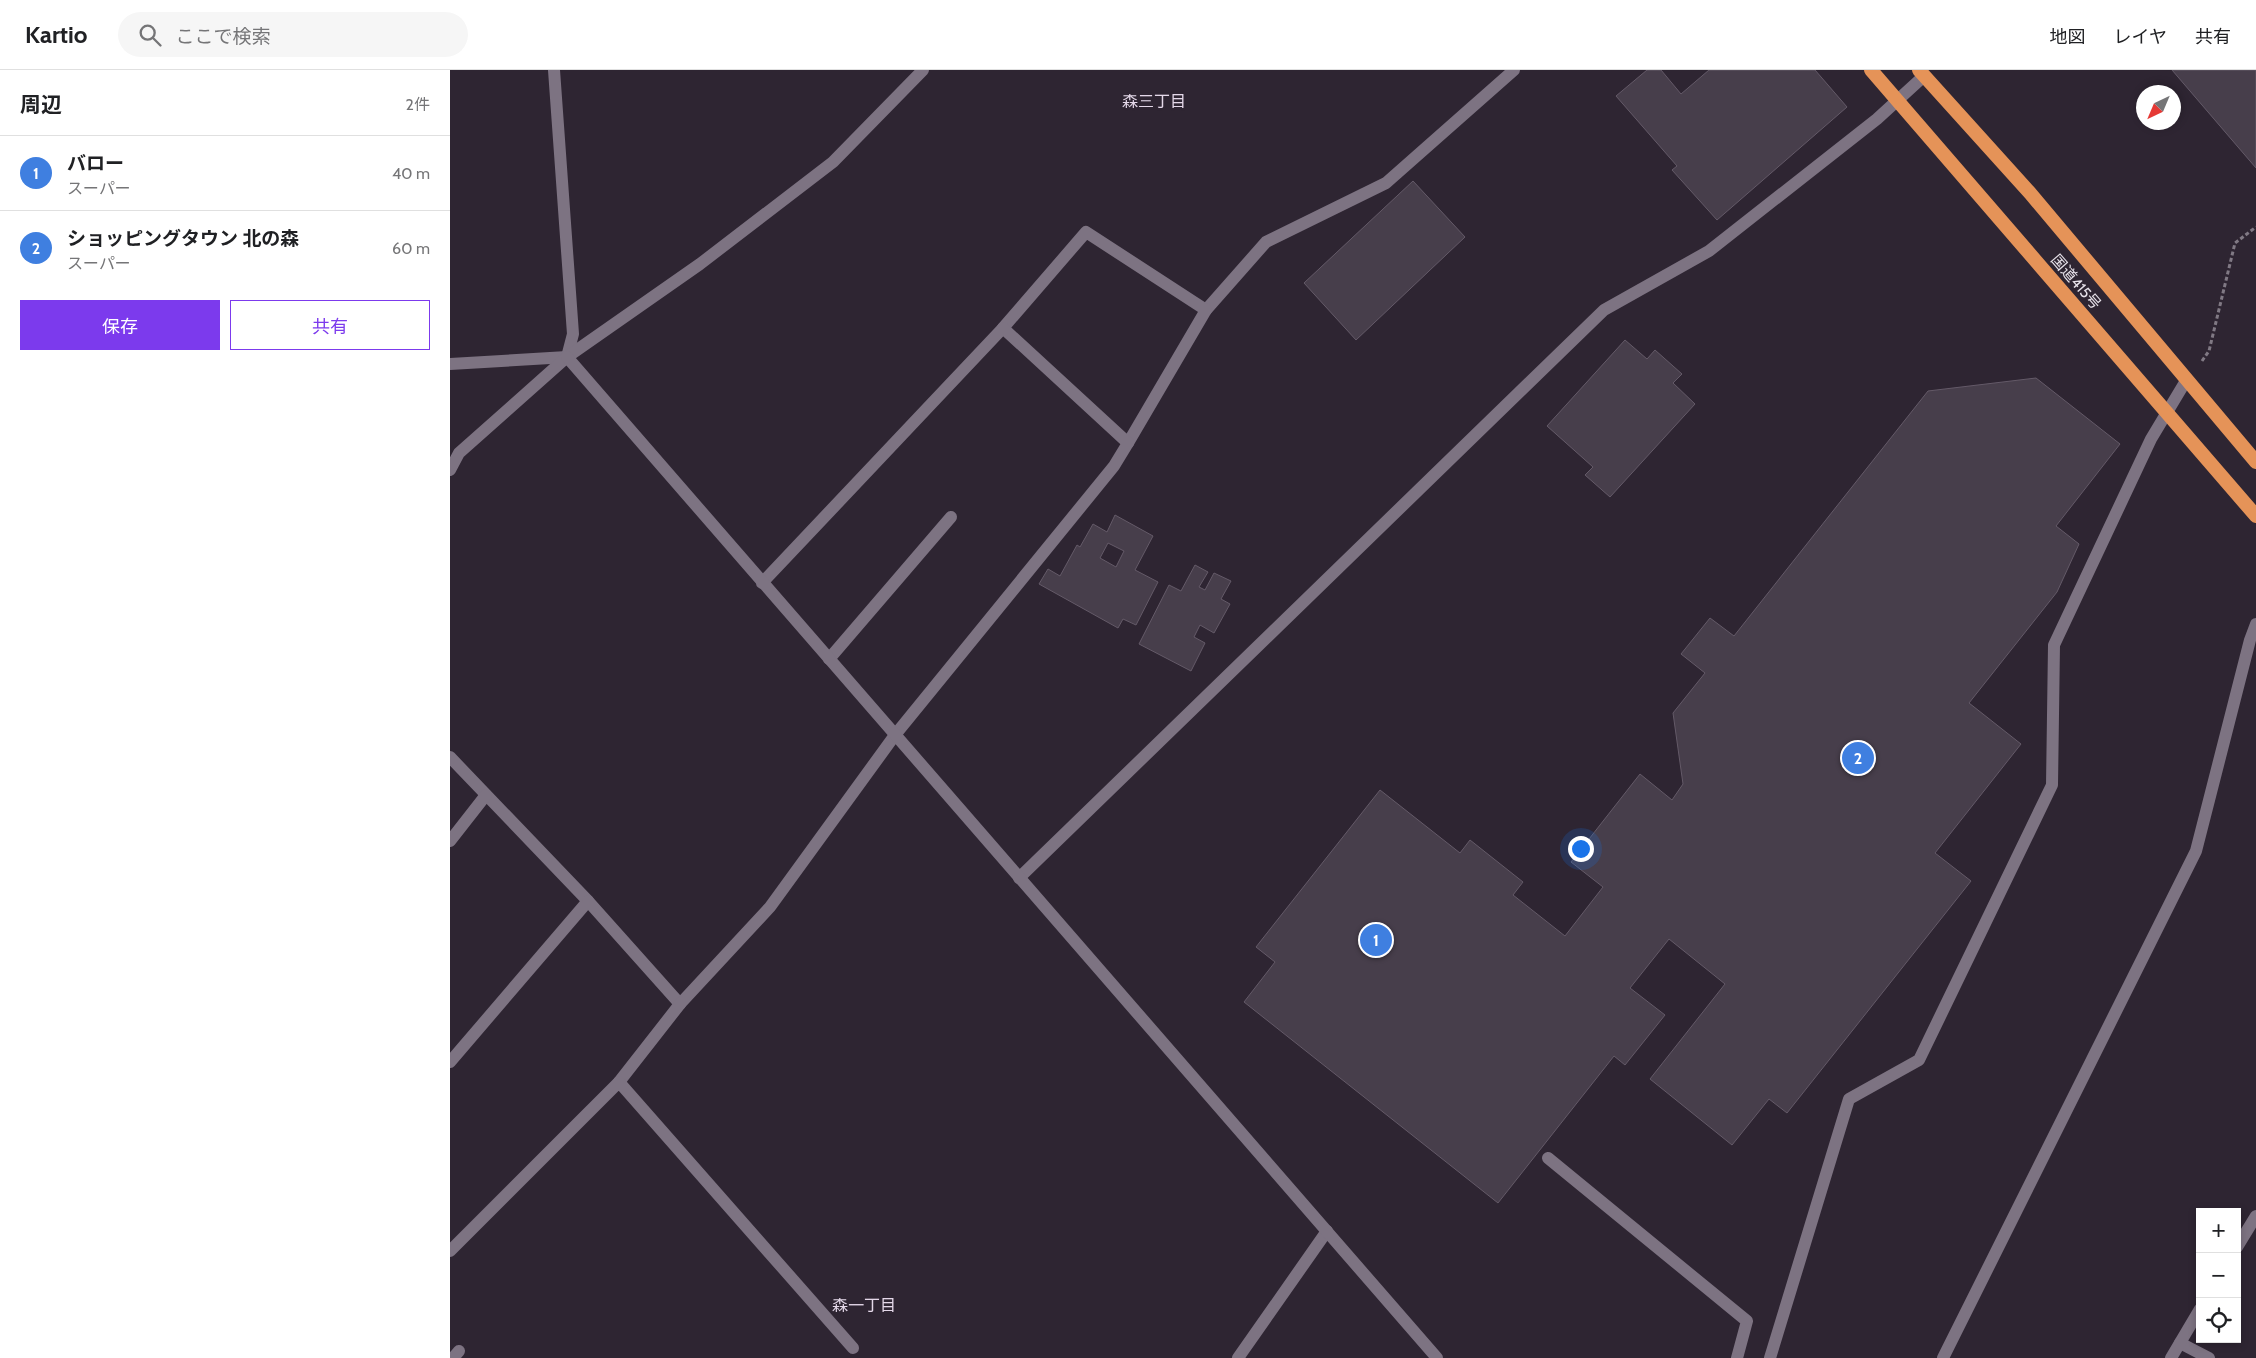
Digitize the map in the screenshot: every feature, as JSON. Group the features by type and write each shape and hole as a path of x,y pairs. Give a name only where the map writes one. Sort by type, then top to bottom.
{"highway":[{"name":"国道415号","path":"1871,70 2256,516"},
{"name":"国道415号","path":"1921,73 2030,193 2256,462"}],"street":[{"path":"554,70 573,334 567,357"},
{"path":"450,470 459,453 567,357 700,264 833,162 924,70"},
{"path":"450,1251 619,1082 680,1004 770,907 895,735 1114,466 1206,310 1266,242 1386,183 1514,70"},
{"path":"1019,878 1604,310 1709,251 1898,101 1921,73"},
{"path":"762,583 1003,328 1086,232 1206,310"},
{"path":"1003,328 1128,443"},
{"path":"450,364 567,357"},
{"path":"567,357 1437,1358"},
{"path":"1770,1358 1849,1099 1919,1060 2052,785 2054,645 2151,439 2166,411 2187,380"},
{"path":"828,659 951,517"},
{"path":"1943,1358 2196,851 2250,640 2256,624"},
{"path":"450,757 588,901 680,1004"},
{"path":"450,841 486,795"},
{"path":"450,1062 588,901"},
{"path":"619,1082 853,1348"},
{"path":"1548,1158 1748,1321 1737,1358"},
{"path":"2241,1240 2256,1216"},
{"path":"1238,1358 1327,1232"},
{"path":"2170,1358 2196,1316"},
{"path":"2180,1343 2209,1358"}],"path":[{"path":"2187,380 2209,351 2235,243 2256,228"}],"building":[{"path":"1647,70 1661,70 1681,94 1709,70 1815,70 1847,107 1717,220 1672,170 1677,166 1616,96"},
{"path":"2172,70 2256,70 2256,168"},
{"path":"1413,181 1465,237 1356,340 1304,283"},
{"path":"1625,340 1647,359 1655,350 1682,374 1673,383 1695,404 1610,497 1585,475 1593,467 1547,426"},
{"path":"2036,378 2120,444 2056,526 2079,544 2057,592 1969,703 2021,744 1935,853 1971,881 1787,1113 1769,1099 1732,1145 1650,1079 1725,984 1669,939 1630,988 1665,1015 1625,1065 1614,1056 1498,1203 1244,1002 1275,962 1256,947 1380,790 1460,853 1470,840 1523,882 1513,895 1565,936 1603,887 1571,862 1640,774 1672,800 1683,784 1673,713 1705,673 1681,654 1710,618 1734,636 1928,391"},
{"path":"1115,515 1153,536 1135,570 1158,582 1136,625 1123,619 1118,628 1039,584 1048,569 1060,576 1077,545 1080,547 1093,524 1107,532","holes":["1108,543 1124,551 1116,567 1100,558"]},
{"path":"1195,565 1208,572 1199,587 1205,590 1214,573 1231,581 1221,599 1230,604 1214,633 1200,625 1194,637 1205,643 1191,671 1139,644 1169,585 1181,591"}],"place":[{"name":"ショッピングタウン 北の森","path":"1858,758"},
{"name":"バロー","path":"1376,940"}],"district":[{"name":"森三丁目","path":"1154,101"},
{"name":"森一丁目","path":"864,1305"}]}
